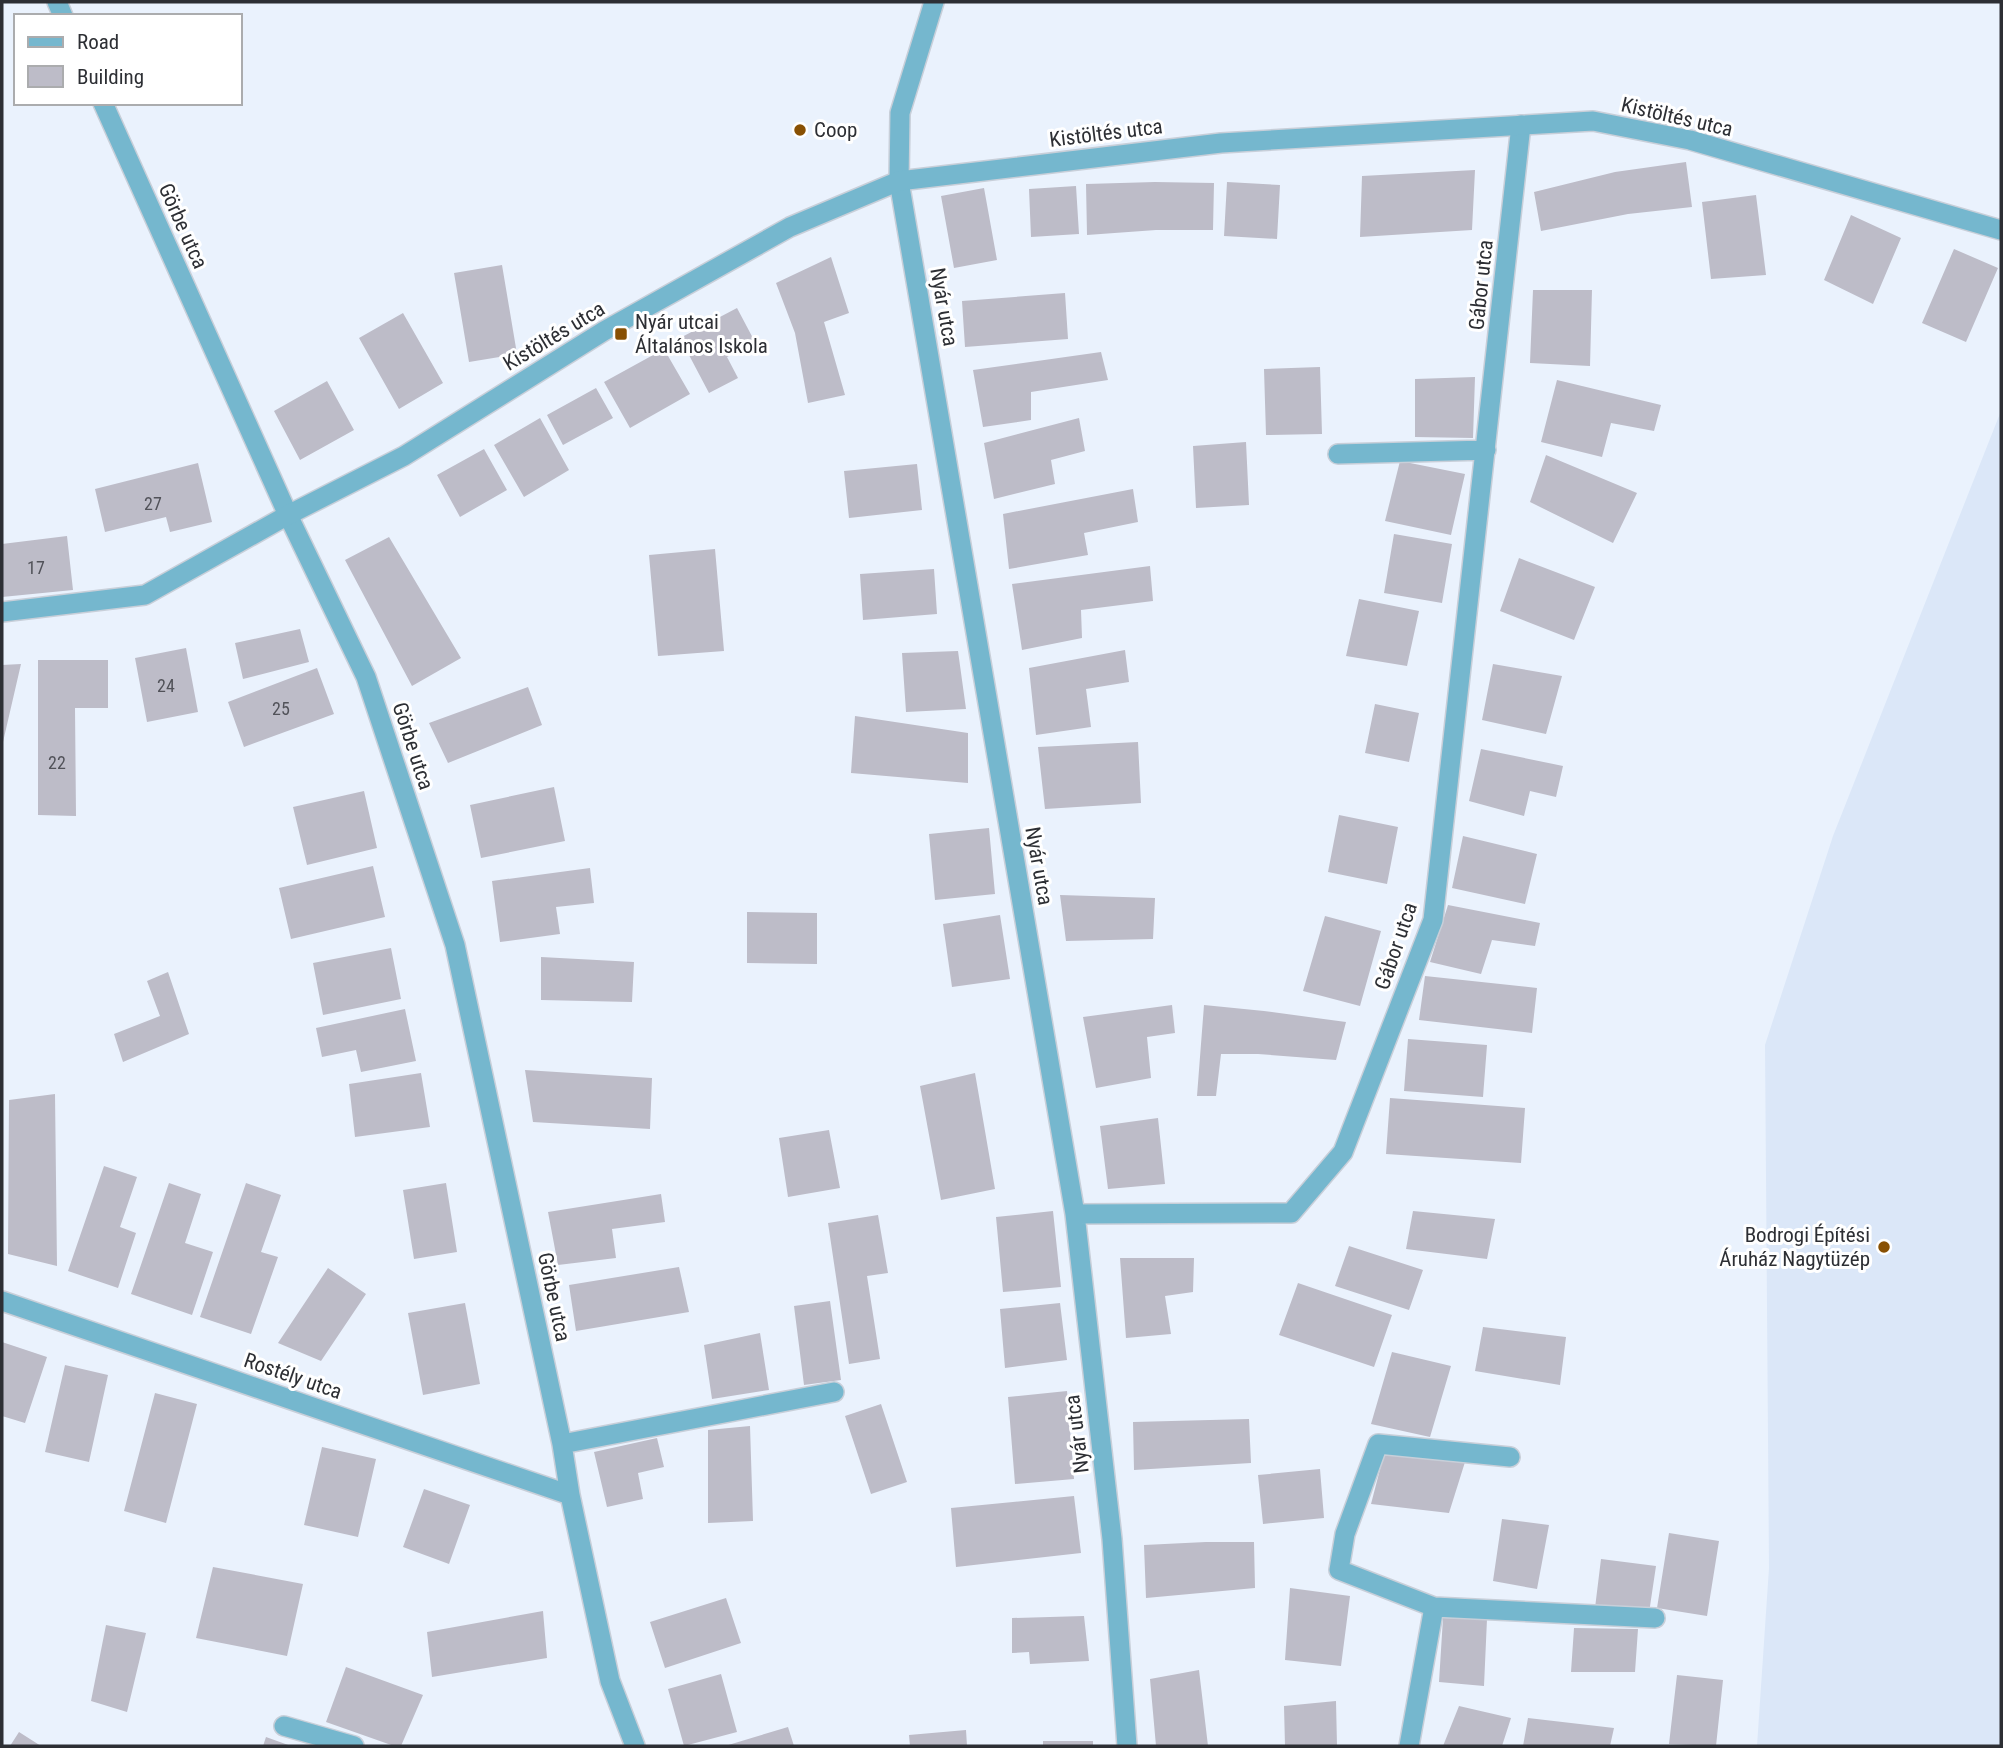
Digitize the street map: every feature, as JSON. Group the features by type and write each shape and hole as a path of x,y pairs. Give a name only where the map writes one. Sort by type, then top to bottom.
{"street":[{"name":"Nyár utca","path":"934,2 900,113 899,181 1074,1213 1112,1539 1127,1746"},
{"name":"Görbe utca","path":"104,105 288,515 366,677 454,945 562,1444 570,1495 610,1681 635,1746"},
{"name":"Kistöltés utca","path":"2,612 145,595 288,515 404,456 604,331 790,228 899,181 1221,143 1593,121 1690,140 2001,230"},
{"name":"Gábor utca","path":"1074,1213 1291,1213 1343,1152 1433,920 1521,125"},
{"path":"1338,454 1486,450"},
{"name":"Rostély utca","path":"2,1301 570,1495"},
{"path":"562,1444 834,1392"},
{"path":"1510,1457 1378,1444 1345,1534 1339,1570 1434,1607 1655,1618"},
{"path":"1409,1746 1434,1607"},
{"path":"284,1726 354,1746"}],"shaded area":[{"name":"Bodrogi Építési Áruház Nagytüzép","path":"2001,411 2001,1746 1757,1746 1769,1568 1765,1045 1833,836"}],"building":[{"path":"1686,162 1692,207 1628,214 1541,231 1534,192 1615,172"},
{"path":"1475,170 1472,230 1360,237 1362,176"},
{"path":"1227,182 1280,185 1277,239 1224,236"},
{"path":"1214,183 1213,230 1156,230 1087,235 1086,184"},
{"path":"1076,186 1079,234 1031,237 1029,189"},
{"path":"984,188 997,260 954,268 941,196"},
{"path":"1756,195 1766,275 1711,279 1702,202"},
{"path":"1851,215 1901,238 1873,304 1824,280"},
{"path":"1954,249 1998,268 1966,342 1922,323"},
{"path":"831,257 849,313 824,322 845,395 808,403 795,333 776,283"},
{"path":"502,265 517,354 469,362 454,273"},
{"path":"1533,290 1592,290 1590,366 1530,363"},
{"path":"1065,293 1068,339 965,347 962,301"},
{"path":"737,308 755,342 727,357 738,378 709,393 680,338"},
{"path":"403,313 443,383 399,409 359,338"},
{"path":"664,349 690,394 630,428 604,382"},
{"path":"1101,352 1108,380 1031,392 1031,420 983,427 973,370"},
{"path":"1320,367 1322,434 1266,435 1264,369"},
{"path":"1475,377 1473,438 1415,437 1415,379"},
{"path":"1557,380 1661,405 1654,431 1611,423 1602,457 1541,442"},
{"path":"327,381 354,430 300,460 274,411"},
{"path":"596,388 613,418 563,445 547,415"},
{"path":"540,418 569,470 524,497 494,445"},
{"path":"1079,418 1085,451 1051,460 1055,484 994,499 984,443"},
{"path":"1246,442 1249,505 1196,508 1193,446"},
{"path":"484,449 507,490 460,517 437,475"},
{"path":"1546,455 1637,493 1613,543 1530,502"},
{"path":"1400,461 1465,474 1451,535 1385,521"},
{"path":"198,463 212,522 170,532 166,517 105,532 95,489"},
{"path":"917,464 922,510 849,518 844,471"},
{"path":"1133,489 1138,522 1084,533 1088,555 1009,569 1003,514"},
{"path":"1394,534 1452,544 1442,603 1384,593"},
{"path":"67,536 73,590 2,597 2,544"},
{"path":"389,537 461,658 412,686 345,560"},
{"path":"715,549 724,651 658,656 649,555"},
{"path":"1519,558 1595,587 1574,640 1500,611"},
{"path":"1150,566 1153,601 1081,610 1082,638 1022,650 1012,584"},
{"path":"934,569 937,614 863,620 860,574"},
{"path":"1359,599 1419,611 1407,666 1346,656"},
{"path":"300,629 309,662 243,679 235,643"},
{"path":"186,648 198,712 147,722 135,658"},
{"path":"1125,650 1129,682 1086,689 1091,727 1036,735 1029,668"},
{"path":"958,651 966,709 906,712 902,653"},
{"path":"38,660 108,660 108,708 75,708 76,816 38,815"},
{"path":"21,664 3,742 2,665"},
{"path":"1493,664 1562,676 1546,734 1482,720"},
{"path":"317,668 334,714 244,747 228,702"},
{"path":"528,687 542,725 448,763 429,723"},
{"path":"1375,704 1419,713 1409,762 1365,753"},
{"path":"855,716 968,733 968,783 851,773"},
{"path":"1138,742 1141,803 1045,809 1038,747"},
{"path":"1481,749 1563,766 1556,797 1530,791 1524,816 1469,801"},
{"path":"554,787 565,841 481,858 470,805"},
{"path":"364,791 377,848 307,865 293,807"},
{"path":"1339,815 1398,827 1387,884 1328,872"},
{"path":"989,828 995,894 935,900 929,834"},
{"path":"1463,836 1537,854 1525,904 1452,888"},
{"path":"373,866 385,917 291,939 279,888"},
{"path":"590,868 594,903 556,907 560,934 500,942 492,881"},
{"path":"1060,895 1155,898 1153,939 1066,941"},
{"path":"1448,905 1540,923 1535,946 1492,940 1481,974 1430,962"},
{"path":"747,912 817,913 817,964 747,963"},
{"path":"1000,915 1010,979 952,987 943,924"},
{"path":"1325,916 1381,931 1360,1006 1303,991"},
{"path":"391,948 401,999 323,1015 313,963"},
{"path":"541,957 634,962 632,1002 541,1000"},
{"path":"168,972 189,1034 123,1062 114,1034 160,1016 147,981"},
{"path":"1425,976 1537,988 1532,1033 1419,1020"},
{"path":"1172,1005 1175,1033 1147,1037 1151,1078 1096,1088 1083,1017"},
{"path":"1204,1005 1346,1022 1336,1060 1221,1054 1216,1096 1197,1096"},
{"path":"405,1009 416,1061 361,1072 356,1050 322,1057 316,1028"},
{"path":"1408,1039 1487,1045 1483,1097 1404,1091"},
{"path":"525,1070 652,1078 650,1129 533,1122"},
{"path":"421,1073 430,1127 355,1137 349,1084"},
{"path":"975,1073 995,1189 941,1200 920,1086"},
{"path":"55,1094 57,1266 8,1254 9,1100"},
{"path":"1390,1098 1525,1108 1521,1163 1386,1154"},
{"path":"1158,1118 1165,1184 1108,1189 1100,1126"},
{"path":"829,1130 840,1188 788,1197 779,1138"},
{"path":"104,1166 137,1177 120,1227 136,1233 118,1288 68,1271"},
{"path":"169,1183 201,1194 185,1243 213,1252 192,1315 131,1294"},
{"path":"246,1183 281,1195 261,1252 278,1257 251,1334 200,1317"},
{"path":"446,1183 457,1252 414,1259 403,1190"},
{"path":"661,1194 665,1222 612,1229 616,1258 558,1265 548,1212"},
{"path":"1053,1211 1061,1287 1003,1292 996,1217"},
{"path":"1413,1211 1495,1219 1487,1259 1406,1249"},
{"path":"878,1215 888,1273 867,1276 880,1359 849,1364 828,1223"},
{"path":"1349,1246 1423,1270 1409,1310 1335,1286"},
{"path":"1120,1258 1194,1258 1193,1292 1165,1296 1171,1334 1126,1338"},
{"path":"679,1267 689,1312 576,1331 569,1285"},
{"path":"328,1268 366,1294 321,1361 278,1343"},
{"path":"1298,1283 1392,1315 1374,1367 1279,1335"},
{"path":"830,1301 841,1380 804,1385 794,1306"},
{"path":"465,1303 480,1384 423,1395 408,1313"},
{"path":"1060,1303 1067,1360 1005,1368 1000,1309"},
{"path":"1483,1327 1566,1337 1560,1385 1475,1371"},
{"path":"760,1333 769,1390 712,1399 704,1345"},
{"path":"2,1342 47,1357 25,1423 2,1416"},
{"path":"1392,1352 1451,1366 1430,1437 1371,1424"},
{"path":"65,1365 108,1375 89,1462 45,1452"},
{"path":"1067,1391 1074,1479 1015,1484 1008,1397"},
{"path":"155,1393 197,1404 166,1523 124,1511"},
{"path":"881,1404 907,1482 871,1494 845,1416"},
{"path":"1249,1419 1251,1463 1134,1470 1133,1422"},
{"path":"750,1426 753,1521 708,1523 708,1430"},
{"path":"657,1438 664,1467 638,1473 643,1499 607,1507 594,1452"},
{"path":"322,1447 376,1459 358,1537 304,1525"},
{"path":"1384,1454 1465,1462 1449,1513 1371,1504"},
{"path":"1320,1469 1324,1518 1263,1524 1258,1475"},
{"path":"424,1489 470,1505 449,1564 403,1547"},
{"path":"1074,1496 1081,1553 956,1567 951,1508"},
{"path":"1502,1519 1549,1525 1537,1589 1493,1581"},
{"path":"1669,1533 1719,1541 1707,1616 1657,1608"},
{"path":"1254,1542 1255,1588 1146,1598 1144,1545"},
{"path":"1601,1559 1656,1566 1649,1613 1595,1608"},
{"path":"213,1567 303,1584 287,1656 196,1638"},
{"path":"1290,1588 1350,1596 1341,1666 1285,1660"},
{"path":"726,1598 741,1643 665,1668 650,1622"},
{"path":"543,1611 547,1658 432,1677 427,1632"},
{"path":"1084,1616 1089,1661 1030,1664 1029,1652 1012,1653 1012,1618"},
{"path":"1443,1618 1487,1619 1484,1686 1439,1682"},
{"path":"106,1625 146,1633 127,1712 91,1701"},
{"path":"1574,1628 1638,1629 1635,1672 1571,1672"},
{"path":"346,1667 423,1695 401,1746 394,1746 326,1722"},
{"path":"1199,1670 1208,1746 1156,1746 1150,1679"},
{"path":"721,1674 737,1732 684,1746 668,1689"},
{"path":"1677,1675 1723,1680 1716,1746 1669,1744"},
{"path":"1336,1701 1337,1746 1285,1746 1284,1706"},
{"path":"1459,1706 1511,1718 1502,1746 1443,1746"},
{"path":"1528,1718 1614,1728 1610,1746 1523,1746"},
{"path":"788,1727 794,1746 725,1746"},
{"path":"966,1730 967,1746 910,1746 909,1735"},
{"path":"19,1732 41,1746 10,1746"},
{"path":"266,1737 291,1746 263,1746"},
{"path":"1043,1741 1093,1741 1093,1746 1043,1746"}],"place":[{"name":"Coop","path":"800,130"},
{"name":"Nyár utcai Általános Iskola","path":"621,334"},
{"name":"Bodrogi Építési Áruház Nagytüzép","path":"1884,1247"}]}
